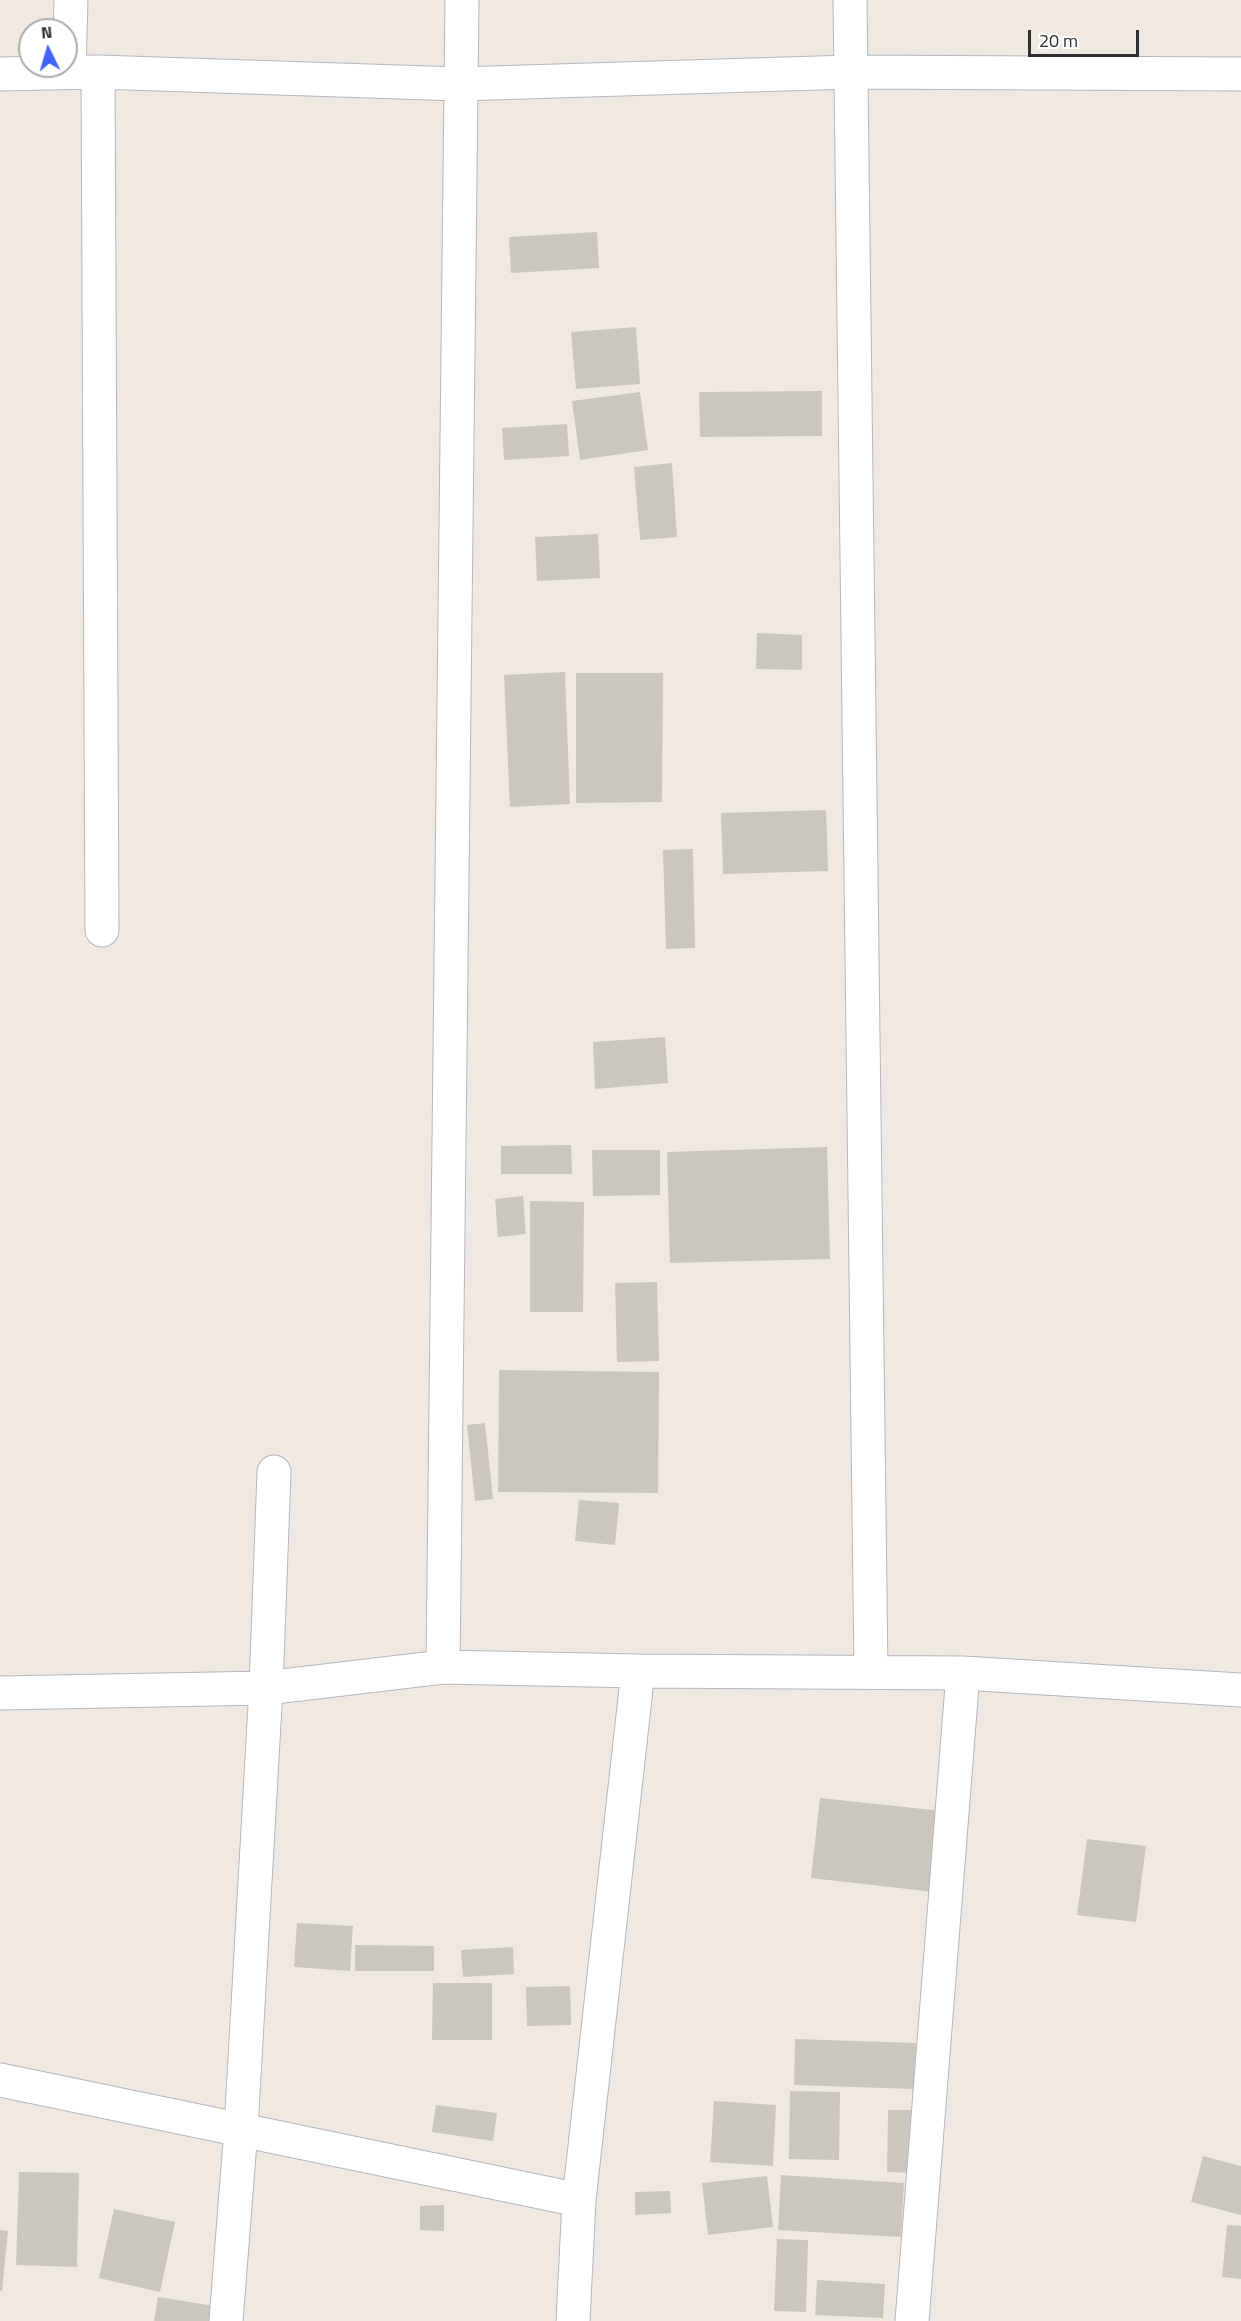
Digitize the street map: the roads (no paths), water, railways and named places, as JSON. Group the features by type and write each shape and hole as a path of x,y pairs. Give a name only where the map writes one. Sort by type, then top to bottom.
{"street":[{"path":"71,0 84,71 102,930"},
{"path":"443,1667 459,84 462,0"},
{"path":"850,0 871,1671"},
{"path":"0,74 84,71 459,84 850,72 1241,74"},
{"path":"226,2321 242,2128 266,1688 274,1472"},
{"path":"0,1694 266,1688 443,1667 963,1673 1241,1690"},
{"path":"573,2321 579,2200 638,1671"},
{"path":"912,2321 963,1673"},
{"path":"0,2080 242,2128 579,2200"}]}
